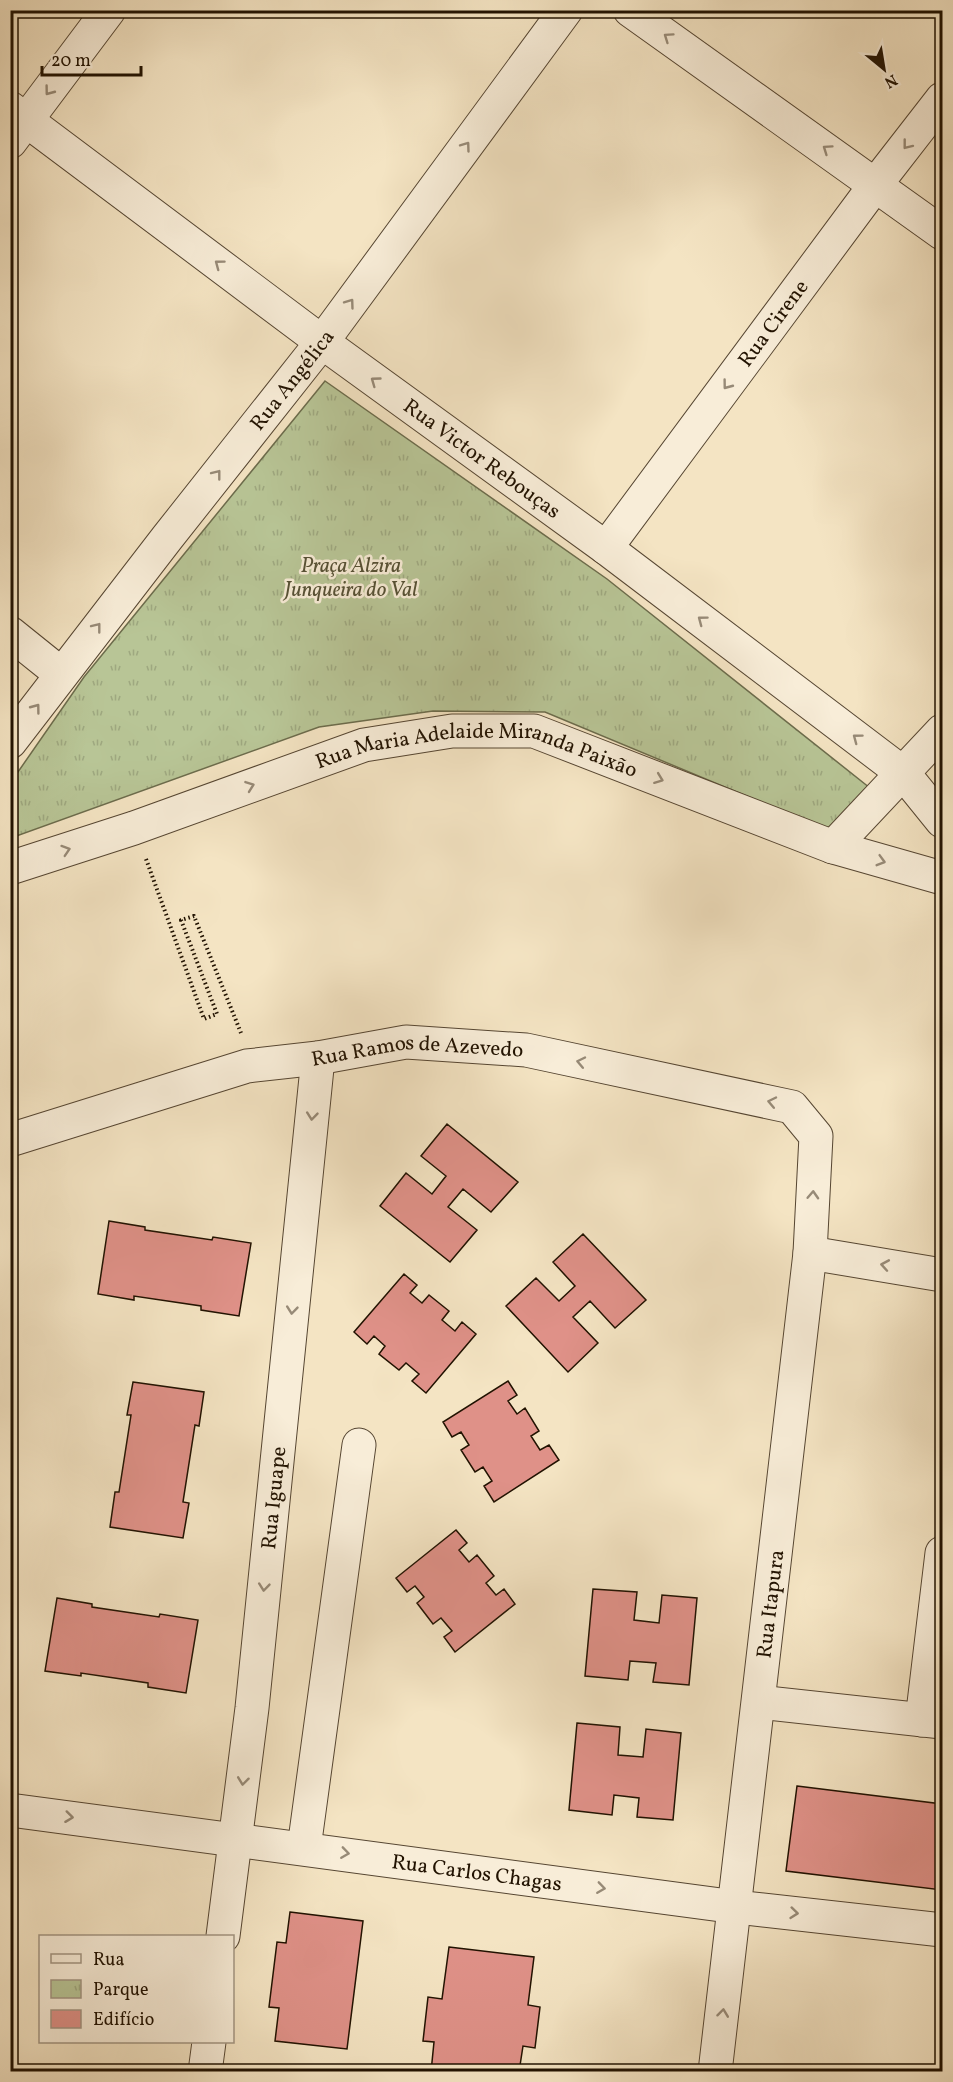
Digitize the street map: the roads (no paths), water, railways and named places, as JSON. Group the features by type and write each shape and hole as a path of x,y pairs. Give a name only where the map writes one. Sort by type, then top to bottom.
{"street":[{"path":"16,123 109,10"},
{"name":"Rua Angélica","path":"10,742 322,342 566,10"},
{"path":"630,10 942,233"},
{"name":"Rua Cirene","path":"606,548 876,184 942,99"},
{"name":"Rua Victor Rebouças","path":"16,123 606,548 904,774 942,821"},
{"path":"10,633 61,674"},
{"name":"Rua Maria Adelaide Miranda Paixão","path":"10,868 134,828 364,745 452,731 534,731 833,847 942,878"},
{"path":"833,847 942,731"},
{"name":"Rua Ramos de Azevedo","path":"10,1140 247,1066 318,1058 406,1042 526,1050 792,1107 816,1136"},
{"name":"Rua Iguape","path":"223,1935 252,1708 318,1058"},
{"name":"Rua Itapura","path":"715,2072 736,1907 810,1253 816,1136"},
{"path":"810,1253 942,1275"},
{"path":"304,1848 359,1445"},
{"path":"759,1702 932,1721 942,1553"},
{"name":"Rua Carlos Chagas","path":"10,1810 736,1907 942,1930"},
{"path":"205,2072 209,2043"}],"park label":[{"name":"Praça Alzira Junqueira do Val","path":"351,577"}]}
